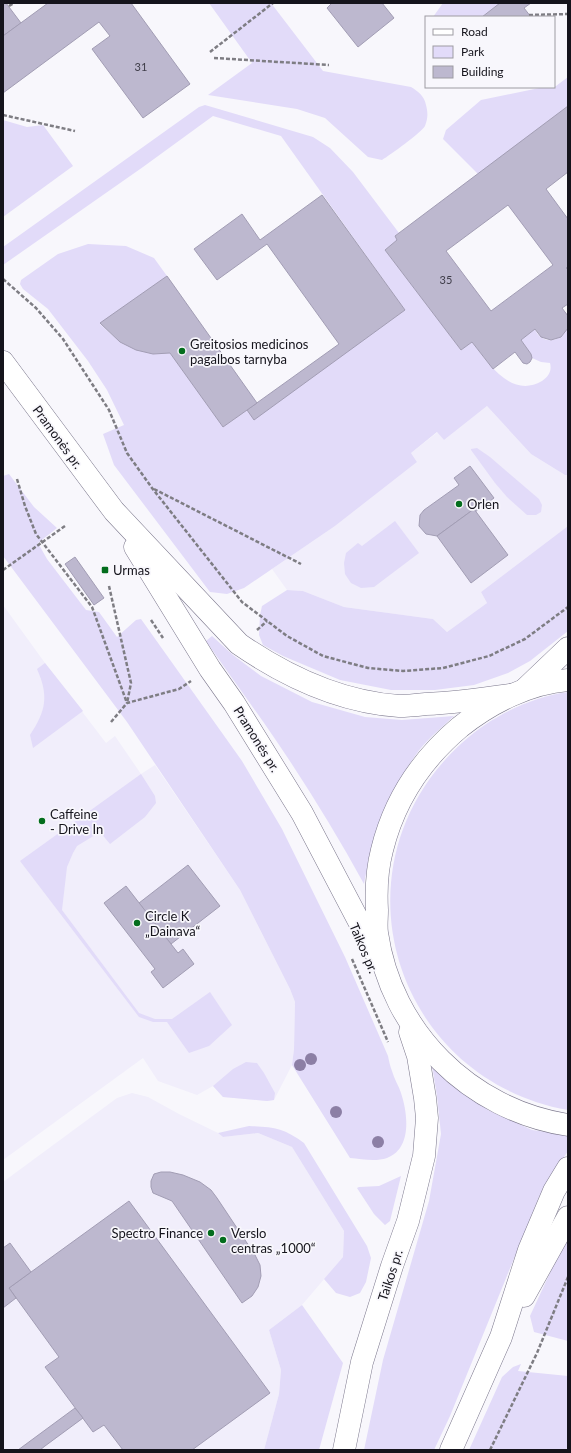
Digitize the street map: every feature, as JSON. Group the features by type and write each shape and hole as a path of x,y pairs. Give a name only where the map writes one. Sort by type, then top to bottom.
{"main road":[{"name":"Pramonės pr.","path":"3,362 114,511 210,669 267,754 302,813 387,974"},
{"name":"Pramonės pr.","path":"114,511 239,644 261,659 298,679 324,690 360,701 400,706 452,703 517,693"},
{"path":"517,693 568,648"},
{"path":"568,680 559,680 517,693 474,716 442,742 416,774 395,811 382,850 376,892 378,933 387,974 401,1008 427,1045 445,1065 476,1090 511,1109 548,1122 568,1124"},
{"name":"Taikos pr.","path":"329,864 402,1038 425,1098"},
{"name":"Taikos pr.","path":"344,1450 362,1362 392,1266 408,1221 424,1156 427,1118 425,1098 418,1056 401,1008"},
{"path":"501,1337 529,1250 554,1191 568,1168"},
{"path":"451,1450 501,1337 568,1217"}],"path":[{"path":"9,6 14,3"},
{"path":"210,52 273,3"},
{"path":"530,15 568,14"},
{"path":"214,58 329,65"},
{"path":"3,115 75,131"},
{"path":"3,279 36,308 63,339 109,410 127,453 152,488 242,602 287,636 323,656 368,668 403,671 443,668 489,656 525,639 568,607"},
{"path":"17,479 36,534 92,607 127,703"},
{"path":"152,488 301,564"},
{"path":"3,570 66,526"},
{"path":"109,586 131,683 127,703 111,722"},
{"path":"151,620 163,638"},
{"path":"189,674 193,680"},
{"path":"127,703 179,689 188,683"},
{"path":"350,956 390,1046"},
{"path":"490,1450 537,1354 568,1277"}],"shaded area":[{"path":"487,406 531,454 565,475 568,475 568,526 481,592 487,603 447,632 433,619 344,607 303,591 287,590 272,569 335,526 417,462 411,453 438,432 444,440"},
{"path":"3,605 106,743 115,736 141,774 155,765 240,890 290,989 295,1002 294,1049 292,1065 274,1100 267,1101 223,1097 213,1086 197,1095 158,1081 143,1058 3,1160"},
{"path":"132,1093 148,1097 223,1137 258,1133 292,1147 344,1231 343,1257 302,1305 269,1330 281,1370 279,1394 264,1450 3,1450 3,1182 117,1098"}],"green space":[{"path":"209,3 271,3 323,71 411,87 421,94 427,111 425,126 412,139 382,160 368,157 325,118 297,109 208,95 252,63"},
{"path":"443,3 500,3 483,16 434,16"},
{"path":"568,77 568,106 478,174 443,139 446,130 481,100 539,88 555,88"},
{"path":"205,105 313,137 330,148 353,172 399,233 395,236 397,240 385,250 461,350 472,342 493,368 510,382 520,385 531,385 542,381 550,371 550,363 541,362 532,358 531,354 521,340 535,329 540,336 545,339 553,340 560,337 568,328 568,475 565,475 531,454 487,406 444,440 437,432 411,453 417,462 335,526 244,588 227,594 210,592 114,465 103,434 124,425 107,390 88,361 48,309 23,289 20,284 21,280 58,254 88,244 126,246 154,258 167,276 100,324 120,342 153,354 170,353 223,427 247,410 254,419 405,310 281,136 213,116 3,265 3,247 199,107"},
{"path":"3,120 27,127 43,125 73,166 3,217"},
{"path":"477,448 490,457 539,499 542,505 541,512 536,515 527,515 507,497 471,450"},
{"path":"9,474 34,507 57,528 38,543 47,559 86,610 99,612 117,637 136,620 141,619 242,761 282,829 345,957 388,1056 393,1074 400,1090 405,1111 406,1130 401,1147 387,1158 368,1160 350,1158 292,1065 294,1049 295,1002 290,989 240,890 127,722 3,556 3,476"},
{"path":"395,521 419,553 374,587 361,588 351,583 345,574 344,563 346,553 358,543 362,546"},
{"path":"568,526 568,631 530,661 508,673 474,685 435,690 391,690 340,680 283,656 263,645 259,635 262,606 287,590 303,591 344,607 433,619 447,632 487,603 481,592"},
{"path":"212,636 233,655 261,676 312,702 365,717 402,720 454,716 423,745 405,771 389,801 377,833 364,884 332,827 297,772 206,641"},
{"path":"45,663 83,711 33,748 30,735 40,718 44,703 43,687 37,669"},
{"path":"568,692 568,1110 507,1090 458,1056 421,1011 398,959 390,903 398,846 421,791 463,742 486,724 525,703"},
{"path":"141,774 155,796 156,803 145,817 110,844 100,832 77,846 67,867 62,910 139,1013 155,1019 172,1019 210,992 232,1025 209,1046 189,1053 167,1022 153,1022 139,1017 20,861"},
{"path":"246,1062 257,1063 275,1093 274,1100 267,1101 223,1097 213,1086 233,1069"},
{"path":"432,1065 454,1086 488,1110 532,1130 568,1135 568,1151 539,1197 450,1416 434,1450 364,1450 383,1360 429,1201 441,1134"},
{"path":"249,1126 278,1129 290,1134 304,1143 367,1246 371,1258 366,1282 360,1293 350,1297 336,1293 324,1279 343,1257 344,1231 292,1147 258,1133 223,1137 218,1133"},
{"path":"401,1176 390,1221 385,1225 374,1214 357,1188 379,1186"},
{"path":"568,1234 568,1341 534,1332 530,1316"},
{"path":"302,1305 343,1363 319,1450 264,1450 279,1394 281,1370 269,1330"},
{"path":"521,1364 518,1371 568,1376 568,1446 566,1450 469,1450 502,1377 513,1367"}],"building":[{"path":"3,3 6,3 21,23 3,36"},
{"path":"48,3 131,3 190,84 143,118 92,49 110,36 99,22 3,93 3,36"},
{"path":"332,3 382,3 394,18 358,47 327,8"},
{"path":"500,3 531,3 524,8 530,16 483,16"},
{"path":"568,106 568,172 546,189 568,219 568,266 566,268 568,270 568,304 562,308 568,316 568,328 561,337 551,340 541,337 535,329 521,340 531,354 532,358 530,362 527,364 523,363 515,352 493,369 472,342 461,350 385,250 397,240 395,236","holes":["508,205 553,265 491,311 446,251"]},
{"path":"322,195 405,310 254,420 247,410 339,344 267,244 217,280 194,249 242,214 260,240"},
{"name":"Greitosios medicinos pagalbos tarnyba","path":"167,276 257,403 223,427 170,353 153,354 136,350 120,342 100,323"},
{"name":"Orlen","path":"470,466 494,498 475,512 474,509 437,536 426,534 419,526 420,515 424,510 459,485 454,478"},
{"path":"474,509 508,555 471,583 437,536"},
{"path":"75,557 104,598 94,605 65,564"},
{"path":"188,865 220,906 171,944 139,903"},
{"name":"Circle K „Dainava“","path":"126,886 178,953 183,949 194,964 163,988 151,972 155,969 104,903"},
{"name":"Verslo centras „1000“","path":"170,1172 183,1175 200,1182 211,1190 255,1255 260,1265 261,1276 258,1287 252,1296 242,1303 172,1201 153,1193 151,1181 154,1174"},
{"path":"129,1201 270,1393 192,1450 123,1450 104,1425 93,1432 45,1367 59,1357 9,1288"},
{"path":"10,1243 31,1272 9,1288 16,1298 3,1308 3,1248"},
{"path":"75,1408 83,1418 40,1450 18,1450"}],"place":[{"name":"Greitosios medicinos pagalbos tarnyba","path":"182,351"},
{"name":"Orlen","path":"459,504"},
{"name":"Urmas","path":"105,570"},
{"name":"Caffeine - Drive In","path":"42,821"},
{"name":"Circle K „Dainava“","path":"137,923"},
{"name":"Spectro Finance","path":"211,1233"},
{"name":"Verslo centras „1000“","path":"223,1240"}]}
